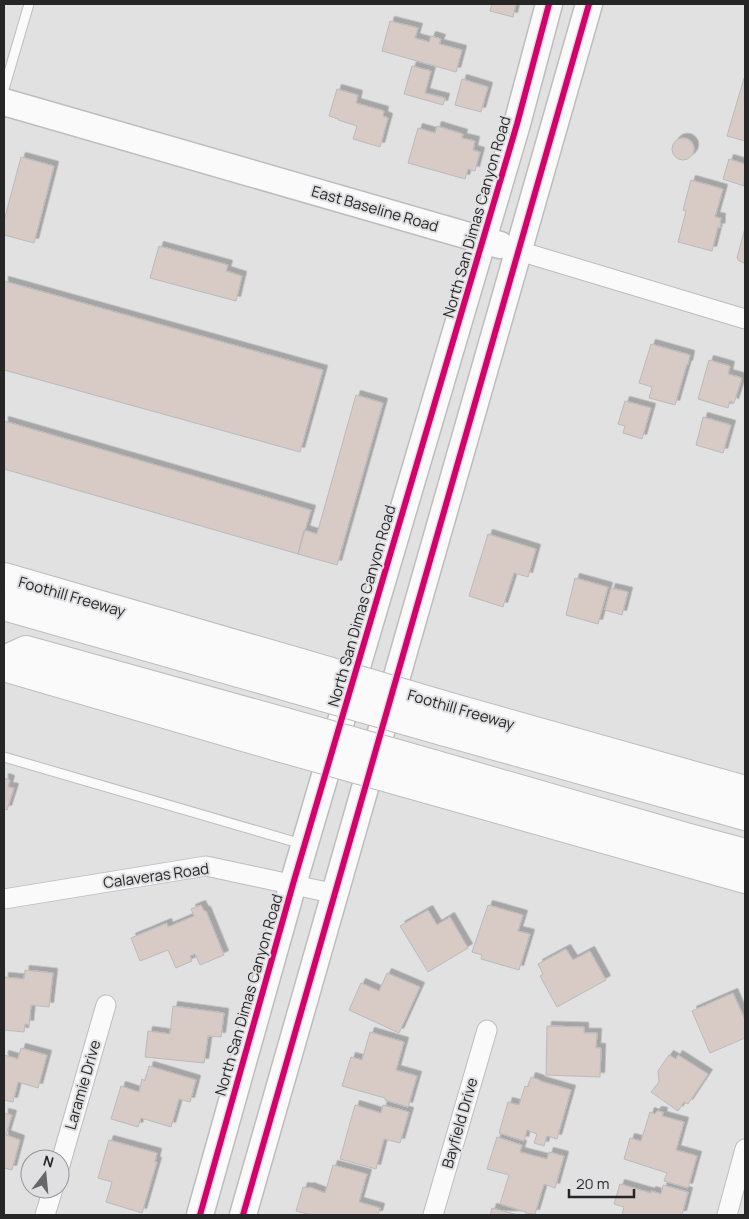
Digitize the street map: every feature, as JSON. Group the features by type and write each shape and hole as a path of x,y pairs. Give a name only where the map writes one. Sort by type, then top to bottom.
{"highway":[{"name":"Foothill Freeway","path":"4,577 298,676 446,719 745,790"},
{"path":"4,606 298,676"},
{"path":"4,660 26,650 282,735"},
{"path":"4,667 282,735 430,777 745,879"},
{"path":"446,719 736,814"},
{"path":"430,777 745,853"}],"main road":[{"name":"North San Dimas Canyon Road","path":"200,1215 293,884 484,240 549,4"},
{"path":"243,1215 589,4"},
{"name":"East Baseline Road","path":"4,102 519,251"}],"street":[{"name":"East Baseline Road","path":"519,251 745,319"},
{"name":"Calaveras Road","path":"4,899 206,866 336,894"},
{"name":"Laramie Drive","path":"65,1149 106,1005"},
{"name":"Bayfield Drive","path":"433,1215 487,1030"},
{"path":"727,1215 745,1149"},
{"path":"45,1215 50,1199"}],"lane":[{"path":"4,89 29,4"},
{"path":"4,758 305,845"}],"building":[{"path":"492,4 516,4 513,17 490,11"},
{"path":"390,21 418,28 415,38 429,42 431,36 441,39 439,44 462,50 456,72 382,51"},
{"path":"412,66 431,71 425,93 445,98 443,105 404,94"},
{"path":"462,79 488,87 481,112 455,105"},
{"path":"745,79 745,141 727,136"},
{"path":"337,89 358,95 356,103 384,111 383,116 388,118 380,147 353,139 357,126 329,116"},
{"path":"437,126 463,134 462,138 475,141 473,150 480,152 475,171 468,169 465,179 408,163 418,128 435,133"},
{"path":"683,138 691,141 694,149 691,157 683,160 675,157 672,149 675,141"},
{"path":"21,157 54,166 34,243 4,235 4,221"},
{"path":"729,159 745,164 744,186 723,179"},
{"path":"691,180 723,189 715,217 721,218 721,223 720,228 718,227 712,251 678,242 686,211 683,210"},
{"path":"745,228 745,262 744,263 737,258"},
{"path":"159,246 228,265 226,271 242,276 236,301 150,278"},
{"path":"4,281 323,370 300,452 4,370"},
{"path":"651,344 690,355 675,405 649,398 652,387 639,383"},
{"path":"709,360 730,366 728,374 742,378 734,403 730,401 728,408 698,399"},
{"path":"356,395 383,403 337,565 298,554 304,530 317,534"},
{"path":"625,401 651,408 642,439 623,433 625,426 618,424"},
{"path":"703,417 731,425 723,453 696,445"},
{"path":"4,421 311,510 298,554 4,469"},
{"path":"488,534 536,549 528,577 514,573 503,607 469,596"},
{"path":"575,578 608,587 598,624 566,615"},
{"path":"611,588 628,592 622,615 605,610"},
{"path":"4,778 10,780 8,787 14,788 7,810 4,809"},
{"path":"201,905 204,911 206,911 224,955 200,965 195,954 190,956 192,961 176,968 168,950 140,961 131,938 167,923 168,927 194,916 191,909"},
{"path":"488,905 523,915 518,931 530,934 519,970 481,959 482,955 472,952"},
{"path":"428,910 437,925 450,917 468,948 428,972 400,926"},
{"path":"566,949 573,960 590,951 606,980 557,1007 540,976 543,974 538,964"},
{"path":"25,970 53,973 49,1007 31,1005 29,1025 25,1024 24,1032 4,1030 4,977 24,979"},
{"path":"387,973 420,987 399,1033 349,1010 361,983 379,991"},
{"path":"733,993 745,1020 745,1038 710,1053 692,1011"},
{"path":"173,1006 224,1013 221,1037 208,1036 204,1063 145,1057 148,1031 170,1034"},
{"path":"547,1026 584,1027 584,1033 597,1033 596,1048 601,1048 600,1077 546,1075"},
{"path":"370,1032 404,1042 396,1070 417,1076 408,1107 385,1100 385,1098 342,1086 351,1057 362,1060"},
{"path":"21,1048 47,1055 38,1088 18,1082 13,1102 4,1100 4,1055 18,1059"},
{"path":"669,1055 676,1059 678,1055 708,1074 688,1104 684,1102 678,1111 651,1092 659,1082 658,1071"},
{"path":"149,1066 196,1080 190,1102 179,1099 171,1127 141,1118 138,1127 111,1119 121,1086 139,1092 142,1079 145,1081"},
{"path":"531,1077 571,1090 557,1139 547,1136 544,1146 534,1143 537,1134 527,1130 524,1141 499,1133 508,1102 519,1105 525,1086 528,1087"},
{"path":"355,1105 381,1113 383,1105 409,1112 400,1143 384,1139 376,1169 340,1159"},
{"path":"657,1111 663,1112 662,1116 684,1122 676,1150 697,1156 688,1188 664,1181 667,1173 624,1159 630,1138 641,1141 650,1112 655,1114"},
{"path":"4,1113 12,1115 6,1135 20,1140 12,1170 4,1168"},
{"path":"497,1137 522,1145 520,1152 547,1159 549,1152 564,1156 555,1188 544,1184 535,1214 525,1213 500,1204 509,1175 487,1169"},
{"path":"109,1140 157,1153 155,1162 157,1162 142,1213 106,1202 112,1182 98,1178"},
{"path":"333,1165 367,1174 359,1202 380,1208 378,1215 312,1215 296,1211 303,1187 309,1187 325,1193"},
{"path":"620,1184 651,1193 651,1191 661,1194 663,1185 688,1192 682,1215 622,1215 624,1207 614,1204"},
{"path":"492,1208 518,1215 490,1215"}],"cycle path":[{"path":"200,1215 293,884 517,124 549,4"},
{"path":"243,1215 589,4"}]}
